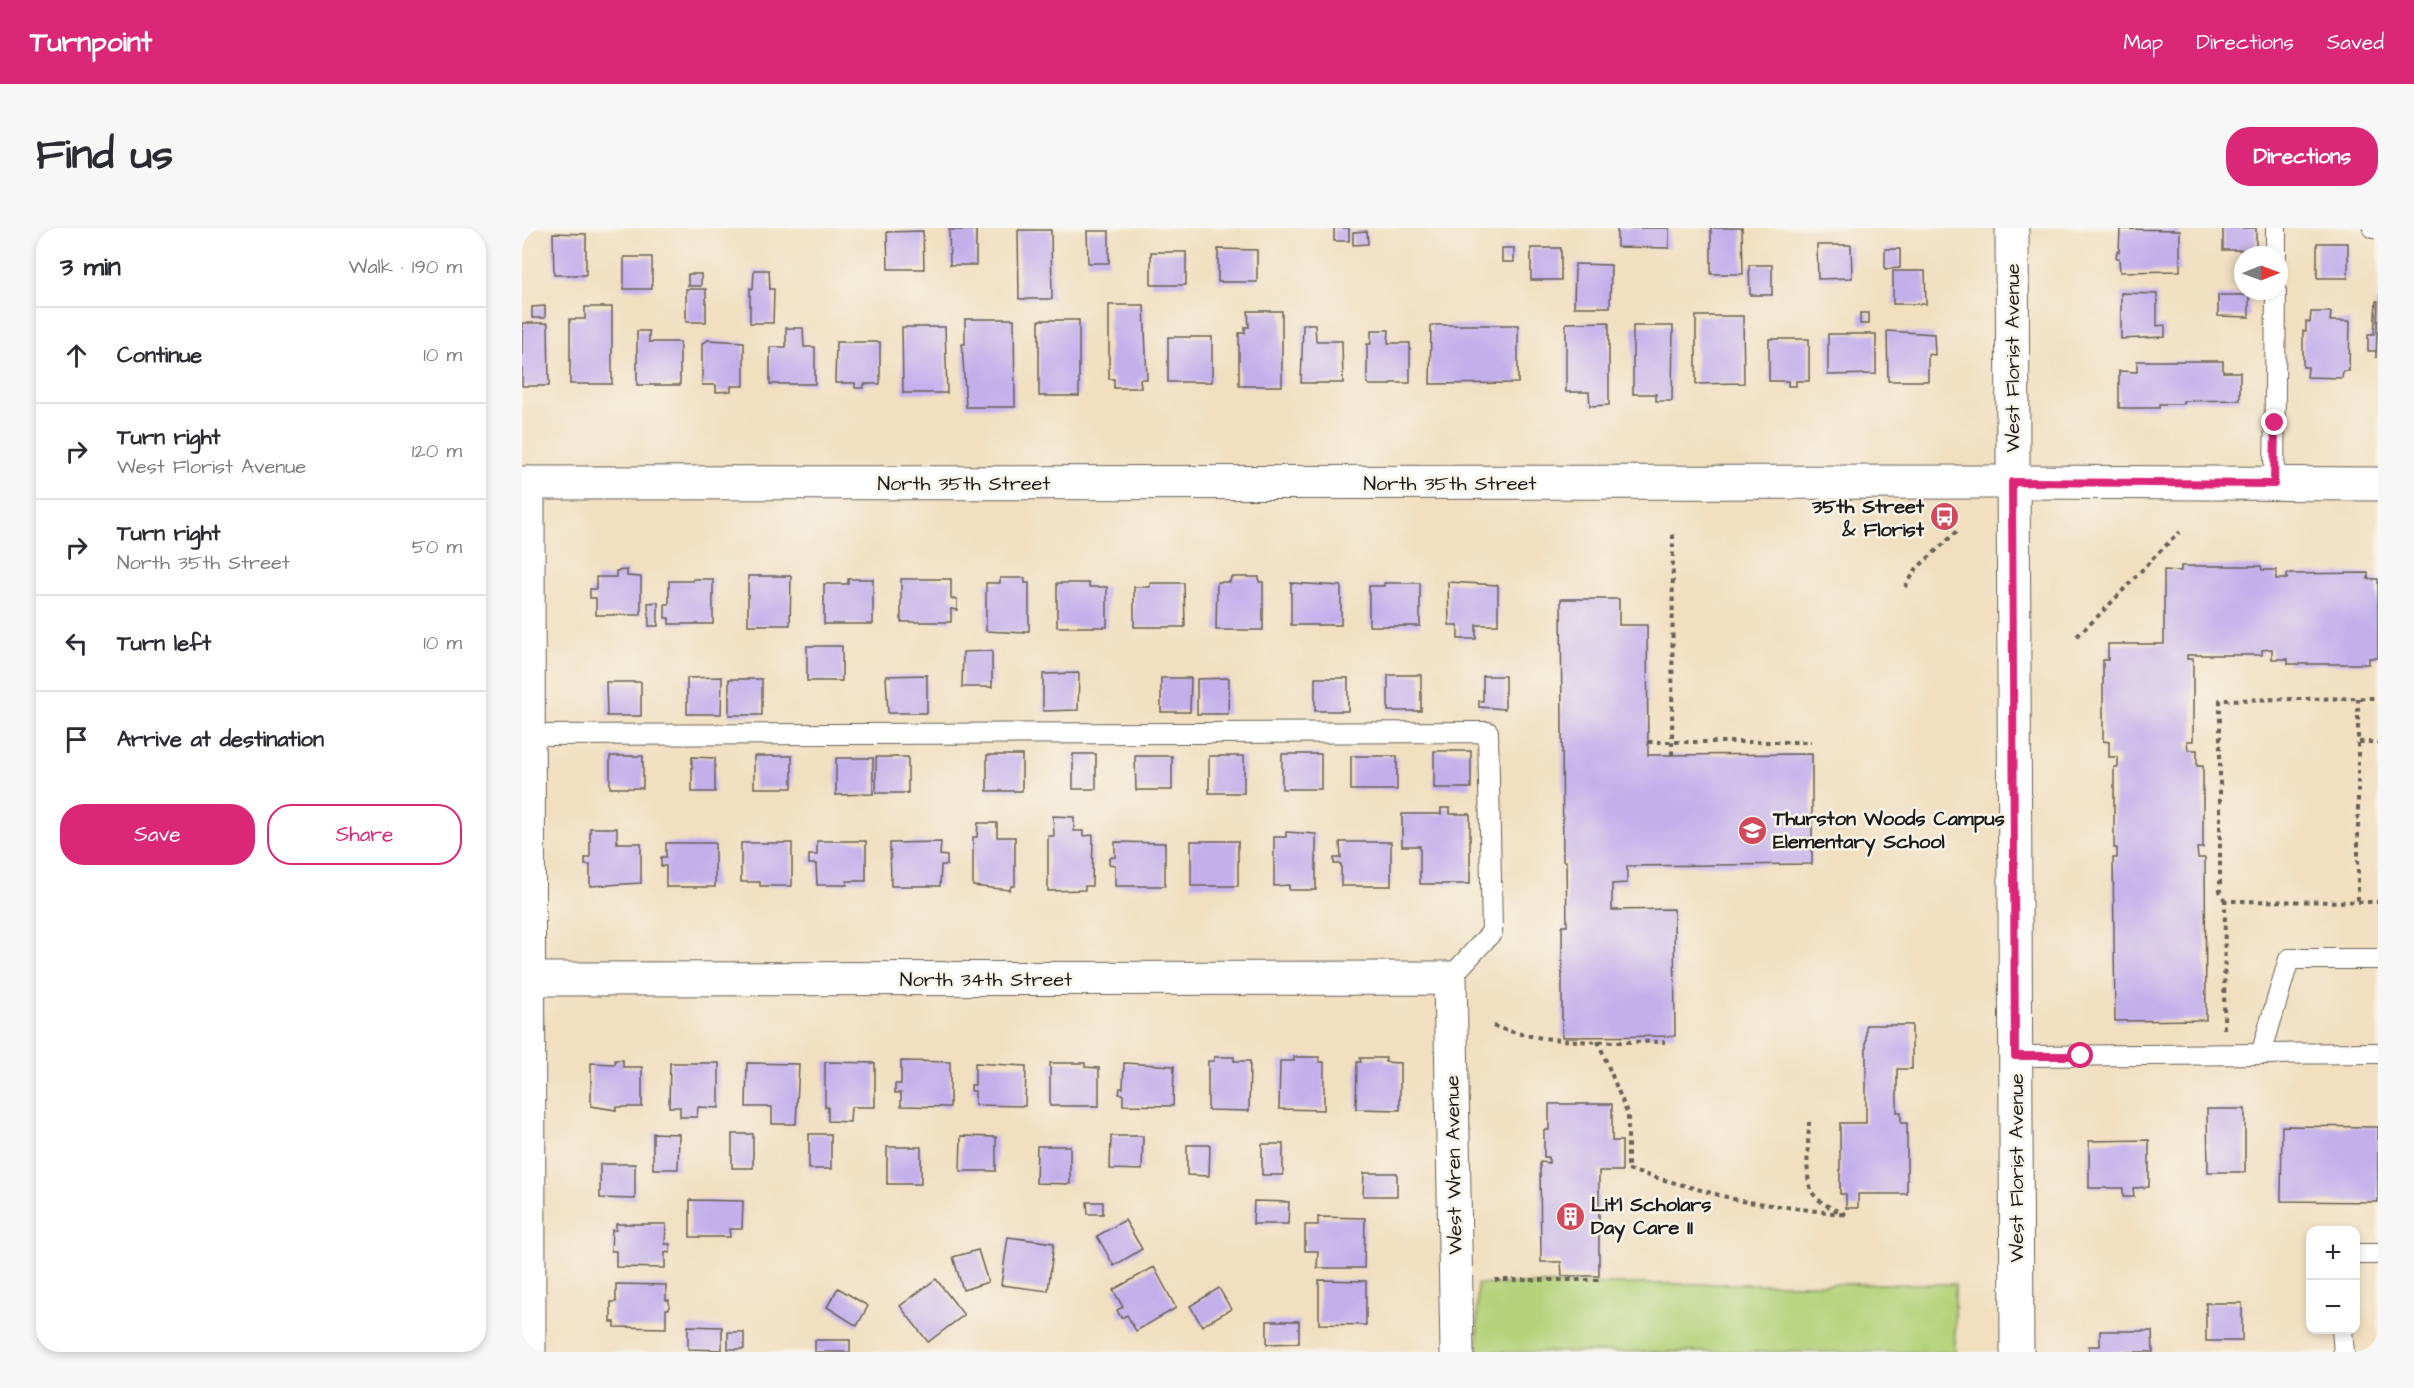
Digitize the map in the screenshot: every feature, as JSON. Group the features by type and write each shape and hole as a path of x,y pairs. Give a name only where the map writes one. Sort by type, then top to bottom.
{"street":[{"name":"West Florist Avenue","path":"2012,228 2017,1352"},
{"name":"North 35th Street","path":"525,483 2012,482 2378,484"},
{"path":"525,483 525,1216 529,1352"},
{"name":"North 34th Street","path":"524,979 1450,978"},
{"name":"West Wren Avenue","path":"1450,978 1457,1352"}],"lane":[{"path":"2276,228 2276,246"},
{"path":"2373,228 2378,228"},
{"path":"2274,484 2276,300"},
{"path":"524,735 1488,732 1492,932 1450,978"},
{"path":"2261,1054 2289,959 2378,959"},
{"path":"2015,1056 2378,1053"},
{"path":"2360,1254 2378,1254"},
{"path":"2342,1334 2344,1352"}],"path":[{"path":"1905,587 1917,568 1960,529"},
{"path":"1672,755 1673,530"},
{"path":"2077,636 2111,605 2154,556 2180,532"},
{"path":"2358,698 2358,902"},
{"path":"2224,1035 2225,901 2220,891 2220,700 2376,698"},
{"path":"1648,742 1811,742"},
{"path":"2359,742 2378,742"},
{"path":"2225,901 2378,902"},
{"path":"1493,1026 1544,1040 1665,1042"},
{"path":"1598,1041 1628,1115 1628,1170 1741,1201 1847,1215 1829,1207 1812,1192 1809,1176 1809,1122"},
{"path":"1495,1280 1601,1280"}],"green space":[{"path":"1477,1284 1955,1284 1955,1352 1478,1352"}],"building":[{"path":"1334,228 1349,228 1349,241 1334,241"},
{"path":"1617,228 1669,228 1669,248 1617,247"},
{"path":"1711,228 1742,228 1743,274 1711,274"},
{"path":"2223,228 2256,228 2256,246 2234,246 2234,250 2223,250"},
{"path":"2120,229 2180,230 2180,271 2120,272 2119,258 2116,258 2117,251 2119,252"},
{"path":"949,230 976,230 976,265 950,265"},
{"path":"1018,230 1051,230 1052,299 1019,299"},
{"path":"923,231 924,269 888,269 887,232"},
{"path":"1087,231 1109,231 1109,263 1088,263"},
{"path":"1367,231 1368,244 1353,245 1353,232"},
{"path":"553,233 586,234 586,275 554,275"},
{"path":"2317,243 2348,243 2348,278 2317,278"},
{"path":"1817,245 1851,245 1852,278 1818,279"},
{"path":"1502,248 1514,248 1514,262 1502,262"},
{"path":"1531,248 1561,248 1561,280 1531,280"},
{"path":"1218,249 1257,250 1257,282 1218,282"},
{"path":"1885,249 1900,249 1900,268 1885,269"},
{"path":"1151,252 1186,252 1186,285 1151,285"},
{"path":"624,257 652,257 652,289 624,289"},
{"path":"1575,264 1611,265 1610,307 1574,307"},
{"path":"1749,265 1772,265 1772,295 1750,295"},
{"path":"754,270 769,270 770,289 774,289 773,323 750,323 750,288 753,289"},
{"path":"1893,271 1925,271 1926,304 1893,304"},
{"path":"688,274 701,274 701,286 688,286"},
{"path":"686,289 706,289 706,322 686,322"},
{"path":"2121,293 2157,294 2157,326 2165,325 2165,337 2121,339"},
{"path":"2218,295 2234,295 2234,300 2249,300 2249,317 2218,316"},
{"path":"2376,301 2378,301 2376,358 2376,351 2368,351 2368,334 2374,334"},
{"path":"1109,305 1144,305 1147,379 1140,379 1141,388 1114,388 1114,379 1109,379"},
{"path":"545,306 545,318 532,318 532,307"},
{"path":"585,307 612,307 612,384 570,384 570,319 585,319"},
{"path":"1248,311 1282,311 1282,386 1239,386 1239,333 1245,333 1245,327 1249,327"},
{"path":"2311,312 2331,312 2330,321 2350,321 2349,371 2343,371 2342,378 2307,377 2308,367 2303,367 2303,331 2306,331 2306,321 2310,322"},
{"path":"1860,313 1869,313 1869,324 1860,324"},
{"path":"1696,316 1743,316 1744,383 1696,384"},
{"path":"965,319 1014,319 1015,407 966,407 962,344 965,344"},
{"path":"1039,320 1079,320 1079,396 1039,396"},
{"path":"1609,322 1609,405 1590,406 1589,392 1566,392 1566,323"},
{"path":"522,323 548,323 549,386 522,386"},
{"path":"1303,324 1315,324 1316,341 1342,341 1343,383 1301,383"},
{"path":"1431,325 1518,325 1518,383 1430,384"},
{"path":"1633,326 1673,326 1672,401 1656,401 1656,394 1633,394"},
{"path":"902,327 945,327 947,393 903,393"},
{"path":"786,328 803,328 804,347 815,347 815,384 770,384 770,347 786,347"},
{"path":"1371,330 1389,330 1388,343 1410,343 1410,383 1369,385 1367,383 1367,344 1371,344"},
{"path":"637,331 649,331 649,342 680,342 680,385 637,385"},
{"path":"1887,331 1934,334 1935,355 1928,354 1928,381 1888,381"},
{"path":"1828,334 1876,334 1876,374 1828,375"},
{"path":"1168,337 1212,337 1212,382 1168,382"},
{"path":"1769,339 1809,339 1809,381 1796,381 1796,386 1788,386 1788,381 1769,381"},
{"path":"708,340 744,342 744,386 731,386 731,391 716,392 716,385 702,385 702,343"},
{"path":"836,342 880,342 880,384 864,384 864,388 855,388 855,383 835,383"},
{"path":"2137,361 2223,361 2223,372 2240,372 2240,400 2183,401 2183,404 2159,404 2159,408 2119,408 2119,371 2137,372"},
{"path":"2181,566 2261,566 2262,570 2276,570 2276,579 2287,579 2287,574 2368,573 2368,579 2378,579 2378,658 2369,658 2369,664 2288,664 2288,659 2272,659 2272,649 2262,650 2262,655 2187,655 2187,659 2193,659 2193,741 2187,741 2188,750 2197,750 2197,766 2203,766 2203,848 2197,848 2198,858 2205,858 2206,1020 2115,1021 2113,858 2117,858 2117,848 2114,848 2114,767 2118,767 2118,757 2109,757 2109,742 2103,741 2103,660 2108,660 2108,644 2164,644 2164,570 2181,571"},
{"path":"627,570 627,576 641,577 641,615 596,615 596,598 590,598 590,589 596,589 596,577 616,577 616,571"},
{"path":"748,576 791,576 790,625 748,625"},
{"path":"1231,577 1259,577 1259,582 1263,582 1263,630 1216,630 1217,582 1230,582"},
{"path":"1000,578 1025,578 1025,583 1029,583 1029,631 1024,631 1025,633 986,631 986,583 1000,583"},
{"path":"693,579 713,579 713,624 669,624 669,618 665,618 665,604 669,604 669,581 693,581"},
{"path":"848,579 873,579 873,624 824,624 824,584 848,584"},
{"path":"901,579 951,579 951,599 957,599 957,610 951,609 951,622 901,622"},
{"path":"1448,582 1498,585 1498,625 1476,625 1476,639 1458,639 1458,625 1449,625"},
{"path":"1057,583 1089,583 1089,587 1107,587 1107,627 1057,627"},
{"path":"1150,583 1184,583 1185,627 1134,627 1134,587 1150,587"},
{"path":"1291,583 1341,586 1341,625 1291,625"},
{"path":"1384,583 1420,583 1420,626 1369,626 1369,586 1384,586"},
{"path":"1561,599 1619,599 1619,625 1647,625 1648,755 1812,754 1812,864 1627,866 1627,883 1612,884 1612,910 1674,909 1675,1036 1562,1037 1562,926 1567,926 1566,861 1563,861"},
{"path":"658,602 658,626 649,626 648,603"},
{"path":"807,646 842,646 842,681 807,681"},
{"path":"992,651 992,687 962,687 963,652"},
{"path":"1079,673 1078,710 1043,711 1043,674"},
{"path":"927,675 927,713 888,713 886,676"},
{"path":"1388,675 1421,675 1421,711 1388,711"},
{"path":"1483,676 1505,676 1505,709 1479,707 1479,701 1483,701"},
{"path":"722,677 721,714 687,714 687,678"},
{"path":"1161,678 1191,678 1190,712 1161,712"},
{"path":"1229,678 1228,714 1197,714 1197,679"},
{"path":"1315,678 1348,678 1348,711 1315,711"},
{"path":"729,679 762,679 762,715 729,715"},
{"path":"606,682 641,682 641,716 607,716"},
{"path":"1434,751 1471,751 1471,788 1434,788"},
{"path":"1073,754 1096,754 1096,789 1073,789"},
{"path":"1282,754 1321,754 1321,789 1282,789"},
{"path":"987,755 1022,755 1022,791 987,791"},
{"path":"610,756 643,756 643,788 610,788"},
{"path":"754,756 792,756 792,788 754,788"},
{"path":"1135,756 1172,756 1172,790 1136,790"},
{"path":"1209,756 1244,756 1244,793 1209,793"},
{"path":"1351,756 1397,756 1397,790 1351,790"},
{"path":"692,757 715,758 715,792 692,792"},
{"path":"876,757 908,757 908,793 876,793"},
{"path":"836,758 873,758 873,794 836,795"},
{"path":"1441,808 1450,808 1450,814 1470,814 1470,884 1420,884 1420,846 1402,846 1402,814 1441,814"},
{"path":"1053,816 1074,817 1074,831 1083,831 1083,836 1093,835 1092,886 1085,886 1085,890 1048,891 1048,836 1054,836"},
{"path":"978,823 997,823 997,837 1015,837 1015,886 1011,886 1010,890 973,886 973,837 977,837"},
{"path":"590,828 617,828 617,843 641,843 641,883 590,886 590,865 585,865 585,858 590,858"},
{"path":"1286,832 1316,834 1316,890 1289,890 1289,885 1274,886 1274,837 1286,837"},
{"path":"817,841 866,841 866,881 847,881 847,885 817,885 816,864 809,864 809,855 817,855"},
{"path":"1191,841 1238,841 1238,886 1191,886"},
{"path":"941,842 940,855 947,856 947,865 941,865 940,886 891,886 890,843"},
{"path":"1115,842 1165,843 1165,886 1115,886 1115,865 1109,864 1109,858 1115,857"},
{"path":"1340,842 1391,842 1391,886 1341,886 1341,864 1334,864 1334,858 1341,858"},
{"path":"666,843 715,843 715,887 666,887 666,866 661,866 661,857 666,857"},
{"path":"741,843 792,843 792,886 760,886 760,882 741,882"},
{"path":"1866,1025 1912,1025 1912,1069 1897,1069 1897,1112 1901,1112 1901,1123 1907,1123 1907,1194 1858,1194 1858,1208 1846,1208 1846,1194 1840,1194 1840,1123 1866,1123"},
{"path":"1214,1057 1234,1057 1234,1061 1250,1061 1249,1111 1208,1110 1208,1061 1214,1061"},
{"path":"1294,1057 1319,1057 1319,1062 1324,1062 1324,1110 1279,1109 1280,1061 1294,1061"},
{"path":"1360,1058 1386,1058 1385,1062 1400,1063 1400,1110 1356,1109 1357,1062 1361,1062"},
{"path":"615,1060 623,1060 623,1067 642,1067 642,1107 616,1107 616,1110 591,1106 591,1063 615,1064"},
{"path":"901,1061 950,1062 950,1107 901,1106 901,1093 895,1093 895,1084 901,1084"},
{"path":"825,1062 875,1063 875,1107 851,1107 850,1122 828,1121 828,1107 825,1107"},
{"path":"670,1063 719,1063 719,1108 698,1107 697,1117 680,1117 680,1107 669,1107"},
{"path":"747,1063 799,1064 796,1124 772,1124 772,1107 746,1107"},
{"path":"975,1063 1026,1066 1025,1106 975,1105 975,1091 971,1091 971,1085 975,1085"},
{"path":"1050,1063 1085,1063 1085,1067 1099,1068 1099,1106 1050,1106"},
{"path":"1124,1063 1174,1066 1173,1106 1123,1105 1123,1094 1119,1094 1120,1088 1123,1088"},
{"name":"Lit'l Scholars Day Care II","path":"1549,1104 1612,1104 1612,1141 1622,1141 1622,1171 1599,1171 1599,1276 1562,1276 1561,1262 1541,1262 1540,1162 1549,1163 1549,1157 1544,1157 1544,1130 1549,1130"},
{"path":"2207,1109 2245,1109 2245,1172 2208,1172"},
{"path":"2282,1126 2378,1127 2378,1202 2281,1201"},
{"path":"653,1133 679,1134 678,1169 653,1169"},
{"path":"732,1134 753,1134 753,1168 732,1168"},
{"path":"809,1134 831,1134 831,1169 809,1169"},
{"path":"961,1136 996,1137 996,1171 960,1171"},
{"path":"1111,1136 1143,1136 1142,1170 1110,1169"},
{"path":"2149,1140 2149,1187 2133,1188 2134,1197 2123,1197 2123,1188 2089,1188 2089,1141"},
{"path":"1262,1144 1283,1144 1283,1175 1262,1175"},
{"path":"1187,1145 1210,1145 1209,1176 1187,1175"},
{"path":"1037,1146 1070,1146 1070,1184 1036,1183"},
{"path":"887,1147 921,1147 921,1184 887,1184"},
{"path":"600,1164 635,1164 635,1199 600,1198"},
{"path":"1364,1173 1397,1173 1397,1196 1363,1196"},
{"path":"690,1200 743,1201 742,1229 729,1229 730,1237 690,1237"},
{"path":"1254,1201 1289,1202 1288,1224 1253,1224"},
{"path":"1087,1202 1103,1202 1103,1214 1088,1214"},
{"path":"1318,1217 1365,1218 1364,1268 1317,1268 1318,1251 1305,1251 1305,1225 1318,1225"},
{"path":"1125,1220 1142,1249 1114,1266 1097,1236"},
{"path":"616,1224 666,1224 665,1244 670,1244 670,1253 665,1252 665,1268 616,1267 616,1251 611,1251 612,1230 616,1230"},
{"path":"1008,1237 1054,1243 1048,1291 1001,1285"},
{"path":"978,1250 988,1282 963,1290 953,1257"},
{"path":"1154,1267 1176,1308 1136,1331 1127,1315 1121,1318 1117,1310 1123,1307 1113,1290"},
{"path":"936,1279 964,1315 928,1342 900,1306"},
{"path":"1319,1280 1366,1281 1366,1325 1319,1324"},
{"path":"616,1284 666,1285 666,1300 669,1300 669,1309 666,1309 666,1328 615,1327 615,1322 611,1322 611,1302 616,1302"},
{"path":"838,1288 868,1306 857,1326 827,1307"},
{"path":"1219,1288 1231,1309 1202,1326 1190,1306"},
{"path":"2206,1303 2242,1303 2242,1341 2206,1341"},
{"path":"1267,1321 1299,1321 1299,1343 1267,1344"},
{"path":"688,1326 722,1327 722,1350 688,1349"},
{"path":"2100,1331 2152,1331 2153,1352 2089,1352 2089,1346 2100,1346"},
{"path":"728,1332 744,1332 744,1349 728,1349"},
{"path":"815,1340 850,1340 850,1352 815,1352"}],"place":[{"name":"35th Street & Florist","path":"1945,517"},
{"name":"Thurston Woods Campus Elementary School","path":"1752,830"},
{"name":"Lit'l Scholars Day Care II","path":"1570,1216"}],"route":[{"path":"2081,1056 2015,1056 2012,482 2274,484 2275,423"}]}
